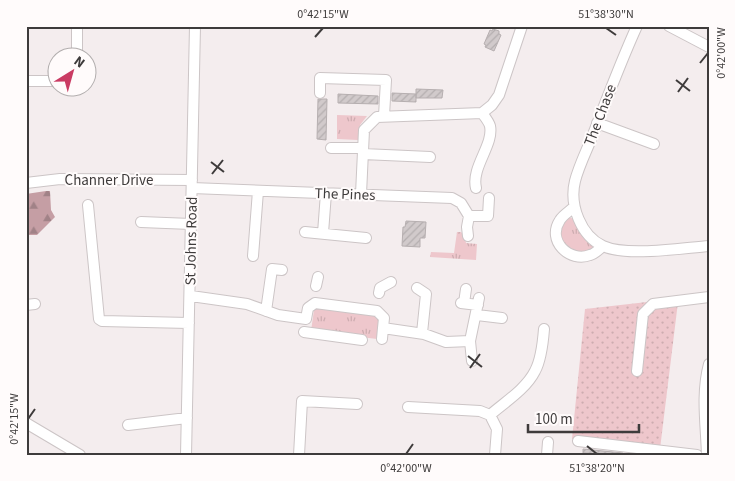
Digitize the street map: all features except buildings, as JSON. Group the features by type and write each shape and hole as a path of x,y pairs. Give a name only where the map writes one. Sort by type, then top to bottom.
{"street":[{"path":"76,48 77,26"},
{"name":"St Johns Road","path":"186,455 191,296 195,26"},
{"path":"361,194 364,130 377,117 482,113 492,105 499,95 522,26"},
{"name":"The Chase","path":"637,26 623,56 575,182 574,207 579,221 591,237 603,246 626,252 709,246"},
{"path":"669,26 709,47"},
{"path":"320,93 320,78 386,80 384,116"},
{"path":"26,81 48,81"},
{"path":"476,188 475,183 480,161 490,134 490,124 482,113"},
{"path":"598,123 654,144"},
{"path":"331,148 430,157"},
{"name":"Channer Drive","path":"26,183 60,179 192,184"},
{"name":"The Pines","path":"192,184 258,190 452,198 461,203 469,216"},
{"path":"253,256 258,190"},
{"path":"323,233 326,193"},
{"path":"468,236 469,216 488,216 488,198"},
{"path":"88,205 99,319 102,321 135,323 189,323"},
{"path":"574,207 560,220 556,230 558,244 569,254 580,258 592,255 603,246"},
{"path":"141,222 191,224"},
{"path":"305,232 366,238"},
{"path":"266,311 272,269 282,270"},
{"path":"391,282 380,288 378,302 384,318 383,334 422,333 446,342 470,341"},
{"path":"417,288 426,294 422,333"},
{"path":"466,289 463,303 478,306 502,318"},
{"path":"362,340 304,336 308,308 316,290 378,302"},
{"path":"191,296 247,304 278,315 306,319"},
{"path":"637,371 643,314 653,304 709,297"},
{"path":"472,361 470,341 478,306"},
{"path":"490,415 527,382 536,370 544,330"},
{"path":"707,455 705,378 709,364"},
{"path":"299,455 302,401 358,404"},
{"path":"408,407 480,411 490,415 497,429 495,455"},
{"path":"128,425 187,418"},
{"path":"26,423 80,455"},
{"path":"578,441 697,455"},
{"path":"547,455 548,442"}],"green space":[{"path":"337,115 367,116 360,125 358,140 337,139"},
{"path":"50,191 51,210 55,217 37,235 26,235 26,194"},
{"path":"568,217 574,219 595,246 594,250 578,255 562,244 560,228"},
{"path":"457,232 461,232 464,235 466,243 477,244 476,260 430,257 431,252 454,253"},
{"path":"709,295 678,302 660,449 572,439 585,309"},
{"path":"316,307 380,317 379,338 311,331"}]}
